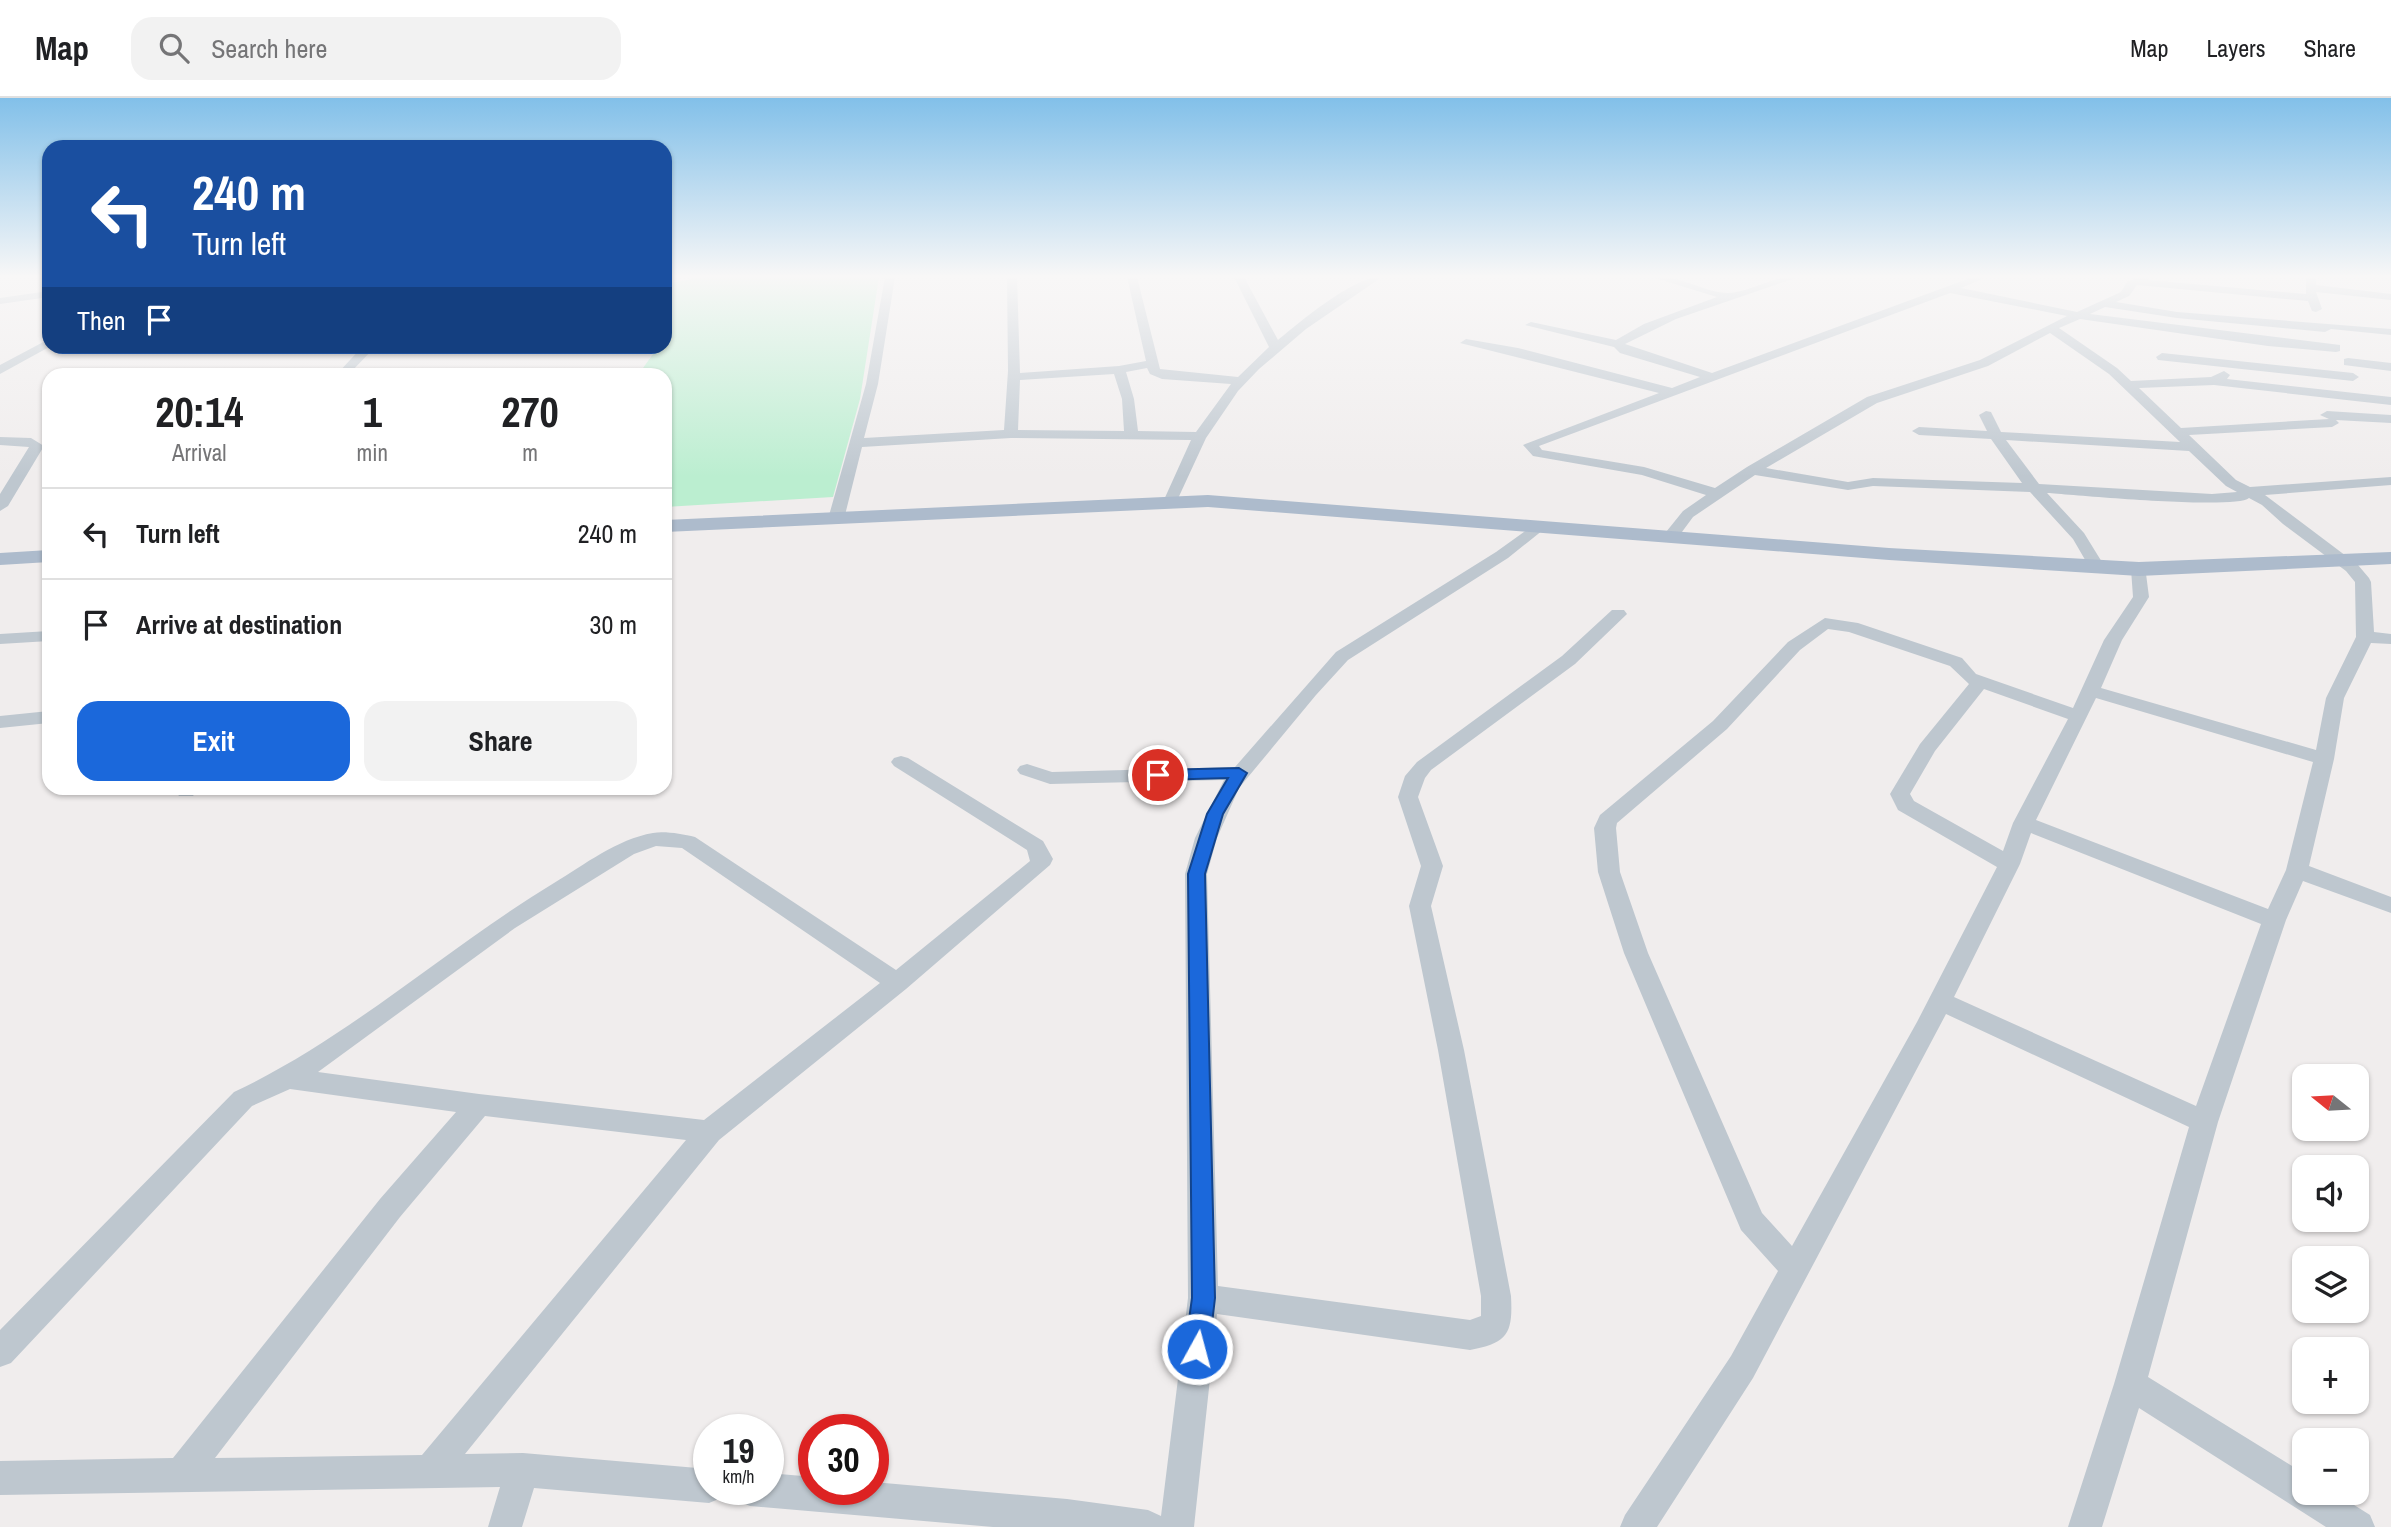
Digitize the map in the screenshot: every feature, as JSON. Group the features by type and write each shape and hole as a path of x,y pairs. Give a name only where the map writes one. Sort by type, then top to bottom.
{"main road":[{"path":"672,526 1170,502 1268,504 1670,537 2139,569 2391,558"},
{"path":"0,559 42,556"}],"street":[{"path":"836,519 872,384 878,344"},
{"path":"1011,434 1013,344"},
{"path":"1147,344 1154,371 1162,375 1240,381"},
{"path":"1274,344 1276,348"},
{"path":"1170,502 1200,436 1240,381 1281,344"},
{"path":"1470,344 1518,352 1672,392"},
{"path":"1618,344 1625,349 1712,377"},
{"path":"1718,494 1658,474 1538,453 1530,447 1533,443 1801,344"},
{"path":"1670,537 1688,514 1752,470 1872,400 1984,363 2021,344"},
{"path":"2074,344 2128,384 2231,483 2267,502 2308,537 2345,561 2363,582 2365,637 2335,698 2324,760 2297,870 2274,920 2204,1122 2130,1384 2085,1527"},
{"path":"2269,344 2289,370"},
{"path":"2287,344 2336,348"},
{"path":"2334,344 2348,362 2353,377 2371,399"},
{"path":"0,370 42,347"},
{"path":"350,368 363,354"},
{"path":"2162,357 2353,377"},
{"path":"2348,362 2391,367"},
{"path":"1014,377 1119,370 1151,364"},
{"path":"2214,381 2227,372 2226,364"},
{"path":"1119,370 1128,399 1131,434"},
{"path":"2128,384 2214,381 2391,401"},
{"path":"1919,431 1994,436 2185,440 2332,423 2308,392"},
{"path":"1986,415 1994,436 2036,489 2089,548 2096,567"},
{"path":"2327,415 2391,419"},
{"path":"2363,419 2391,432"},
{"path":"858,443 1011,434 1200,436"},
{"path":"0,441 32,442 37,446 0,506"},
{"path":"1752,470 1848,486 1873,482 1949,483 2220,498 2242,498 2245,492"},
{"path":"2245,492 2391,481"},
{"path":"1177,1527 1203,1298 1196,874 1215,814 1239,773 1342,656 1502,555 1538,527"},
{"path":"1637,1527 1742,1367 1940,1001 2009,864 2024,823 2079,716 2113,640 2141,597 2139,569"},
{"path":"1203,1298 1470,1335 1487,1332 1497,1322 1496,1296 1454,1064 1420,906 1432,866 1408,797 1415,776 1424,766 1560,669 1597,638 1618,614"},
{"path":"1795,1269 1751,1221 1636,953 1609,872 1605,828 1607,820 1720,725 1794,646 1825,624 1852,627 1956,662 1970,678 2079,716"},
{"path":"0,639 42,636"},
{"path":"2365,637 2391,639"},
{"path":"1980,682 1942,724 1917,760 1900,794 1905,805 2009,864"},
{"path":"2089,690 2324,760"},
{"path":"0,722 42,719"},
{"path":"430,1470 709,1132 897,983 1030,873 1042,859 1035,846 901,762"},
{"path":"1027,770 1050,778 1239,773"},
{"path":"2024,823 2274,920"},
{"path":"0,1352 243,1098 288,1078 322,1056 507,922 626,849 655,839 687,842 897,983"},
{"path":"2297,870 2391,905"},
{"path":"1940,1001 2204,1122"},
{"path":"288,1078 479,1105 709,1132"},
{"path":"180,1475 390,1208 479,1105"},
{"path":"2130,1384 2357,1527"},
{"path":"0,1478 523,1470 693,1485"},
{"path":"505,1527 523,1470"},
{"path":"784,1492 1068,1516 1148,1527"}],"green space":[{"path":"672,344 869,344 860,399 833,497 672,507 672,368 643,368 653,354 672,354"}],"route":[{"path":"1158,775 1239,773 1215,814 1196,874 1203,1298 1197,1349"}]}
